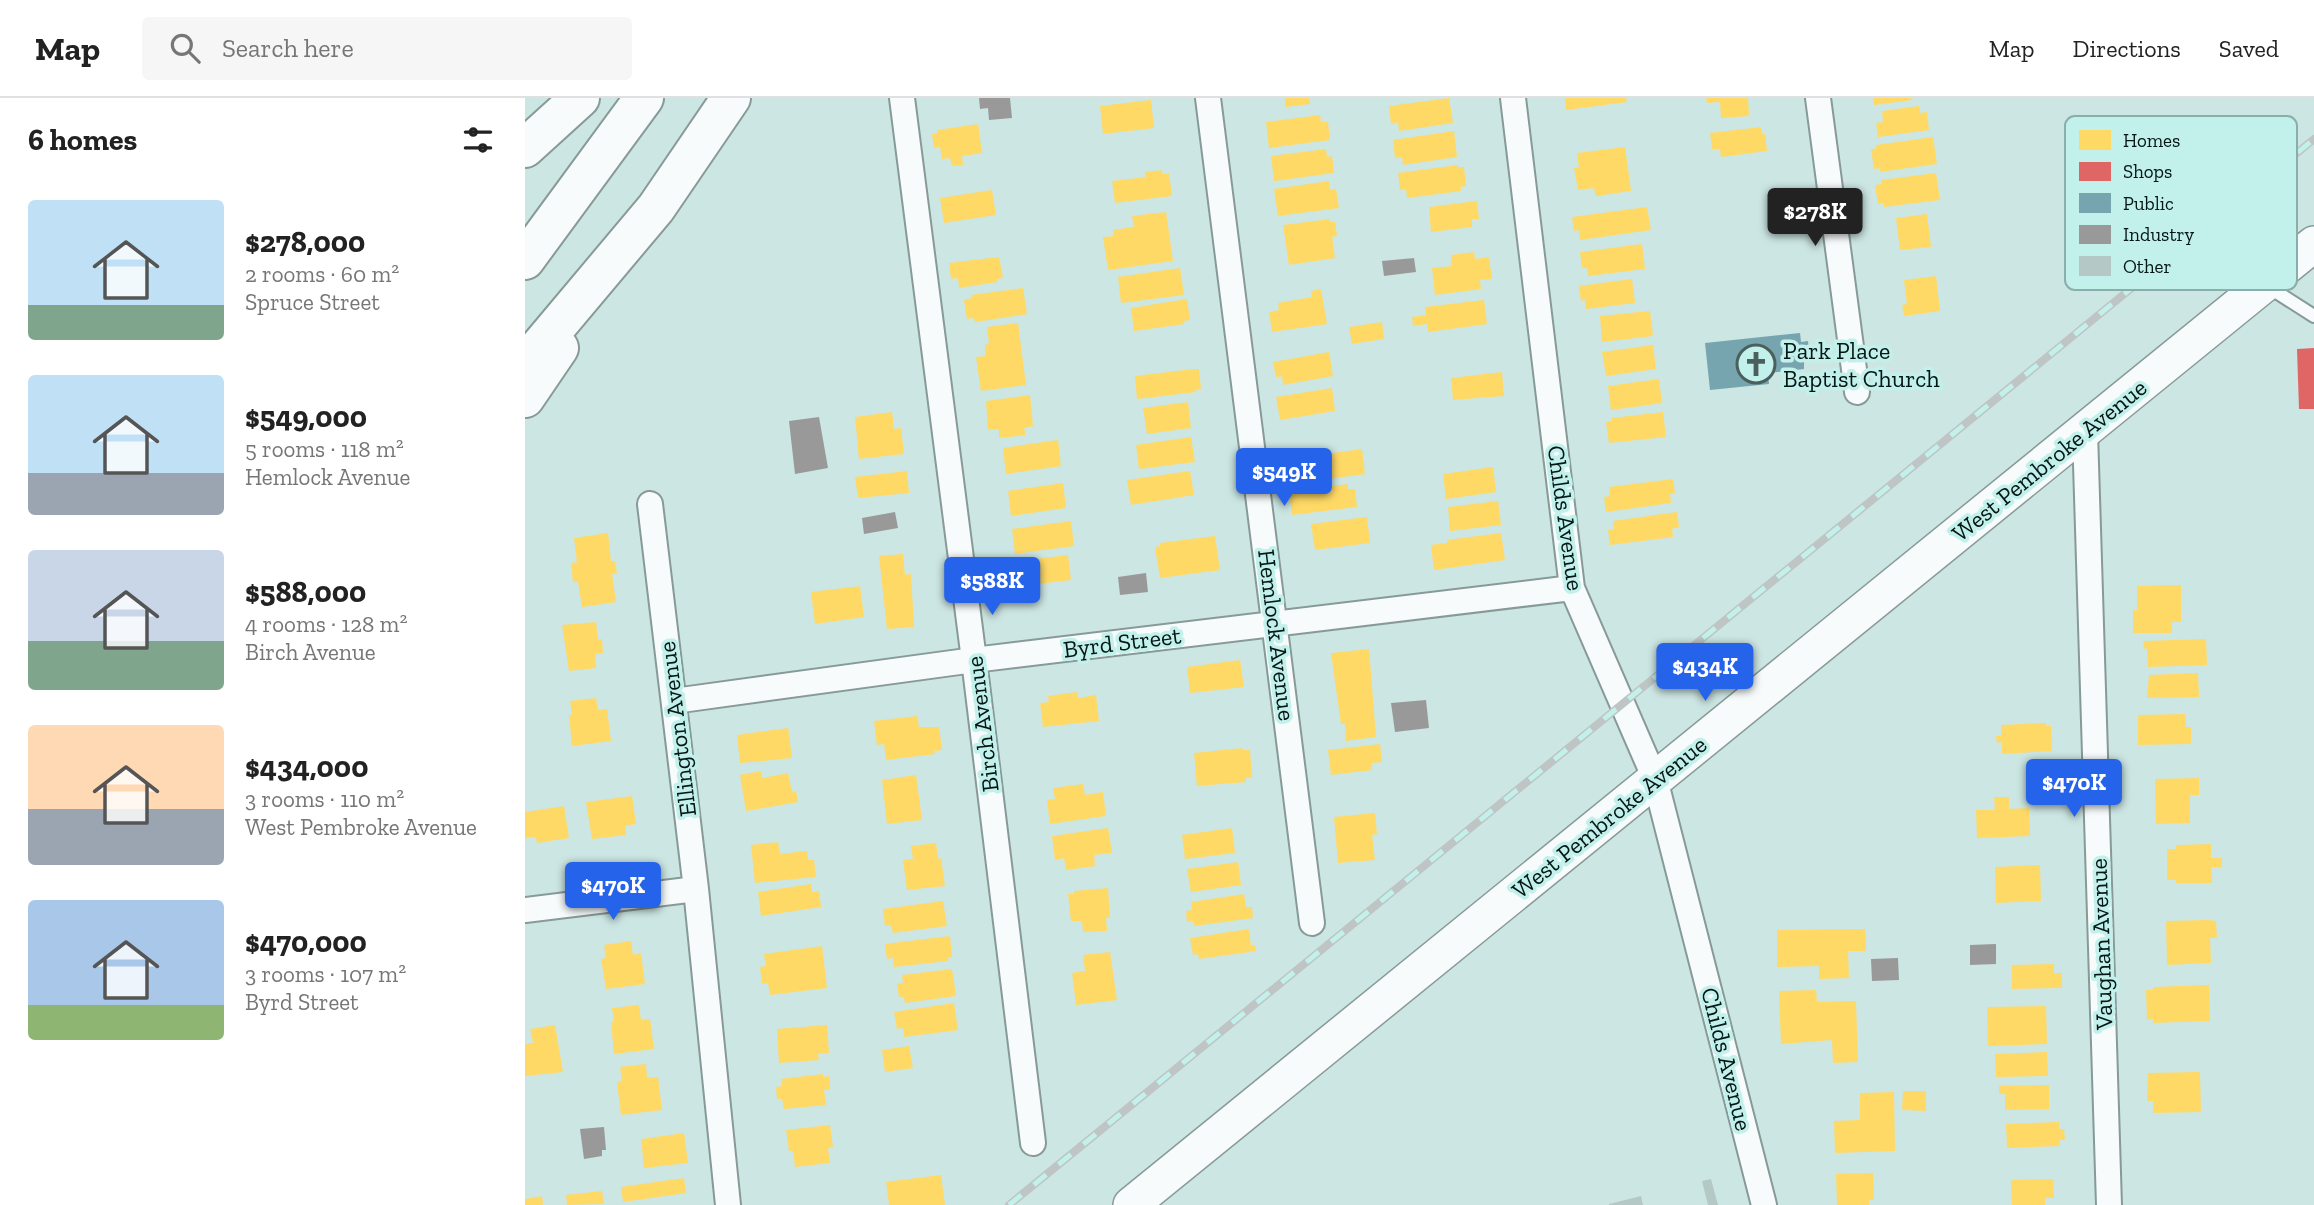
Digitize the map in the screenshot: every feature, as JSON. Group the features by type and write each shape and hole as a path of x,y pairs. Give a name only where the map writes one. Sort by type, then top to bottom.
{"highway":[{"path":"525,148 580,98"},
{"path":"525,260 644,98"},
{"path":"525,398 731,98"},
{"path":"525,364 656,208"}],"main road":[{"name":"West Pembroke Avenue","path":"2297,258 2314,244"},
{"name":"West Pembroke Avenue","path":"1131,1205 2258,290"}],"street":[{"name":"Birch Avenue","path":"902,98 1033,1143"},
{"name":"Hemlock Avenue","path":"1208,98 1312,923"},
{"name":"Childs Avenue","path":"1513,98 1572,588 1655,779 1764,1205"},
{"path":"1818,98 1857,392"},
{"name":"Vaughan Avenue","path":"2085,432 2109,1205"},
{"name":"Ellington Avenue","path":"650,504 728,1205"},
{"name":"Byrd Street","path":"674,701 974,660 1572,588"},
{"path":"525,910 695,890"}],"lane":[{"path":"2274,290 2314,316"}],"building: Homes":[{"path":"1285,98 1309,98 1310,104 1286,107"},
{"path":"1449,98 1453,123 1399,131 1398,122 1391,124 1389,106"},
{"path":"1565,98 1626,98 1627,102 1566,110"},
{"path":"1706,98 1748,98 1749,116 1721,118 1720,102 1707,103"},
{"path":"1873,98 1912,98 1912,100 1874,105"},
{"path":"1151,100 1154,128 1103,134 1100,106"},
{"path":"1919,106 1920,113 1927,112 1929,130 1878,137 1876,123 1883,122 1882,111"},
{"path":"1320,115 1321,122 1328,122 1330,140 1269,148 1266,122"},
{"path":"978,124 982,153 962,156 963,165 952,166 950,158 942,159 940,147 934,148 932,134 937,133 937,130"},
{"path":"1761,127 1762,134 1765,134 1767,151 1721,157 1720,149 1712,149 1710,133"},
{"path":"1454,131 1457,157 1403,165 1402,157 1395,158 1393,140"},
{"path":"1933,137 1937,164 1880,172 1880,168 1874,169 1871,149 1876,149 1876,145"},
{"path":"1625,147 1631,191 1596,196 1594,188 1578,190 1574,168 1579,167 1577,153"},
{"path":"1326,149 1327,157 1332,156 1334,173 1274,181 1271,156"},
{"path":"1458,165 1464,167 1466,186 1460,187 1461,191 1407,198 1406,189 1400,190 1398,173"},
{"path":"1162,170 1162,174 1169,173 1172,196 1115,203 1112,181 1146,177 1145,172"},
{"path":"1936,173 1940,200 1884,207 1884,203 1878,204 1875,185 1882,184 1881,180"},
{"path":"1329,181 1330,190 1336,189 1339,208 1278,216 1274,189"},
{"path":"992,190 996,215 944,223 940,198"},
{"path":"1477,201 1479,219 1472,219 1472,227 1431,232 1429,207"},
{"path":"1647,207 1651,230 1580,240 1579,230 1574,231 1572,217"},
{"path":"1166,212 1173,261 1108,270 1103,237 1114,236 1113,230 1134,227 1132,216"},
{"path":"1927,214 1931,247 1900,250 1896,218"},
{"path":"1330,219 1330,222 1335,222 1337,236 1332,237 1335,258 1289,265 1283,225"},
{"path":"1642,244 1645,269 1588,276 1587,268 1582,268 1580,252"},
{"path":"1474,252 1475,259 1489,257 1492,279 1480,280 1481,289 1435,295 1432,268 1452,266 1451,255"},
{"path":"999,257 1003,278 997,279 997,282 959,288 958,278 951,279 949,263"},
{"path":"1180,268 1184,295 1121,303 1118,277"},
{"path":"1936,276 1940,311 1904,316 1902,305 1907,304 1904,280"},
{"path":"1632,279 1635,303 1586,309 1585,300 1581,301 1579,286"},
{"path":"1023,288 1027,314 975,322 974,318 967,319 964,300 972,298 971,295"},
{"path":"1321,289 1327,324 1272,332 1269,312 1279,310 1278,303 1312,297 1311,291"},
{"path":"1187,299 1190,320 1184,321 1184,324 1134,331 1131,308"},
{"path":"1484,300 1487,324 1428,332 1427,324 1413,326 1412,317 1426,315 1425,307"},
{"path":"1650,311 1653,336 1602,342 1600,316"},
{"path":"1382,322 1384,339 1352,344 1349,327"},
{"path":"1018,323 1026,385 981,391 976,357 986,356 985,345 989,344 987,327"},
{"path":"1653,345 1656,369 1606,376 1602,352"},
{"path":"1329,352 1333,376 1283,385 1282,376 1276,377 1273,362"},
{"path":"1199,369 1201,389 1195,390 1196,392 1137,399 1135,376"},
{"path":"1502,372 1504,396 1453,400 1451,378"},
{"path":"1659,379 1662,403 1611,410 1608,386"},
{"path":"1332,388 1335,411 1280,420 1276,397"},
{"path":"1030,395 1033,426 1024,428 1026,435 999,438 999,429 988,430 986,401"},
{"path":"1188,402 1191,428 1147,434 1143,408"},
{"path":"892,412 894,429 901,428 904,454 859,459 855,417"},
{"path":"1663,412 1666,437 1609,443 1606,422 1612,421 1612,418"},
{"path":"1191,437 1195,462 1139,469 1136,445"},
{"path":"1058,440 1061,466 1006,474 1003,448"},
{"path":"1362,449 1365,474 1314,481 1310,456"},
{"path":"1493,467 1496,492 1446,499 1443,474"},
{"path":"907,471 909,493 858,498 855,477"},
{"path":"1190,471 1194,495 1131,505 1127,480"},
{"path":"1673,479 1675,493 1670,494 1671,503 1606,512 1604,497 1610,496 1609,487"},
{"path":"1063,483 1066,508 1011,516 1008,491"},
{"path":"1348,484 1348,489 1355,489 1357,507 1292,515 1289,491"},
{"path":"1498,501 1501,525 1450,531 1448,507"},
{"path":"1677,512 1679,527 1672,529 1673,537 1610,545 1608,530 1614,529 1613,521"},
{"path":"1367,517 1370,543 1315,550 1311,524"},
{"path":"1071,521 1074,546 1015,554 1012,529"},
{"path":"608,533 611,561 615,561 617,573 612,574 616,602 582,607 578,582 573,582 571,563 577,562 574,538"},
{"path":"1501,533 1505,560 1434,570 1431,545 1447,543 1447,540"},
{"path":"1215,536 1220,570 1160,578 1155,547 1160,546 1160,543"},
{"path":"903,554 905,575 911,574 914,627 887,629 879,556"},
{"path":"1068,555 1071,580 1013,587 1010,562"},
{"path":"2181,585 2181,622 2172,622 2172,633 2133,633 2137,586"},
{"path":"860,586 864,617 815,624 811,592"},
{"path":"596,622 598,640 602,639 603,653 595,654 596,668 569,671 562,625"},
{"path":"2206,639 2207,665 2148,667 2147,648 2144,649 2143,641"},
{"path":"1369,649 1376,737 1346,741 1331,653"},
{"path":"1240,660 1244,687 1190,693 1187,667"},
{"path":"2198,673 2199,697 2147,698 2149,675"},
{"path":"1077,692 1078,698 1096,695 1099,721 1043,727 1040,703 1049,702 1048,696"},
{"path":"596,698 598,710 607,709 611,741 572,746 570,701"},
{"path":"2185,714 2186,727 2191,727 2191,744 2138,745 2138,715"},
{"path":"917,716 919,727 939,727 942,750 934,751 935,754 886,760 884,744 877,745 874,721"},
{"path":"2046,723 2046,726 2051,726 2052,751 2002,754 2002,742 1997,743 1996,736 2001,736 2001,725"},
{"path":"788,728 792,758 740,763 737,735"},
{"path":"1380,744 1382,762 1371,763 1372,770 1331,775 1328,750"},
{"path":"1242,748 1250,750 1252,777 1246,778 1246,782 1197,786 1194,753"},
{"path":"761,771 762,778 788,773 792,792 796,791 798,802 746,811 740,775"},
{"path":"916,775 922,820 887,824 882,780"},
{"path":"2199,778 2199,795 2190,795 2190,823 2156,824 2155,779"},
{"path":"1083,784 1085,795 1103,792 1106,816 1050,824 1047,800 1055,799 1053,788"},
{"path":"632,796 636,824 625,826 626,835 592,839 586,802"},
{"path":"1994,797 2009,797 2009,809 2029,808 2030,836 1977,838 1976,810 1995,810"},
{"path":"564,806 569,838 537,843 536,837 525,838 525,812"},
{"path":"1375,813 1377,834 1372,835 1375,860 1338,863 1334,817"},
{"path":"1108,828 1112,853 1094,855 1095,866 1066,870 1064,858 1055,860 1052,836"},
{"path":"1232,828 1235,853 1185,859 1182,835"},
{"path":"778,842 780,854 807,851 808,860 814,860 816,877 755,883 751,845"},
{"path":"936,843 945,886 907,890 903,860 913,859 911,846"},
{"path":"2211,844 2211,858 2222,858 2222,867 2211,867 2212,883 2176,883 2176,880 2167,880 2167,849 2176,849 2176,845"},
{"path":"1238,862 1241,885 1191,892 1187,869"},
{"path":"2040,865 2041,901 1996,903 1995,867"},
{"path":"811,884 812,892 819,891 821,907 761,916 758,892"},
{"path":"1108,888 1110,918 1106,918 1107,931 1083,932 1082,921 1071,921 1068,894"},
{"path":"1244,894 1246,907 1252,907 1253,918 1194,926 1193,921 1187,922 1186,911 1192,910 1191,902"},
{"path":"943,901 947,926 893,933 891,925 885,926 883,909"},
{"path":"2166,921 2216,921 2217,938 2210,938 2211,963 2167,965"},
{"path":"1249,929 1251,946 1255,945 1256,951 1199,959 1198,954 1193,955 1190,938"},
{"path":"1865,929 1866,951 1848,951 1849,978 1819,979 1819,966 1777,967 1777,930"},
{"path":"950,936 952,957 948,957 948,961 894,967 893,958 887,959 885,944"},
{"path":"631,941 633,955 641,953 645,984 606,989 601,959 606,958 604,945"},
{"path":"822,946 827,988 770,995 768,983 762,984 760,967 766,966 764,954"},
{"path":"1110,952 1117,1000 1076,1005 1072,973 1085,971 1083,955"},
{"path":"2054,964 2054,973 2062,973 2062,988 2012,989 2012,965"},
{"path":"952,969 956,996 905,1003 904,997 899,997 897,984 903,983 902,975"},
{"path":"2209,985 2210,1021 2153,1023 2153,1019 2147,1020 2146,990 2153,990 2153,987"},
{"path":"1816,990 1817,1002 1856,1001 1858,1062 1833,1063 1832,1040 1781,1044 1779,991"},
{"path":"954,1003 958,1030 904,1037 903,1028 897,1029 894,1012"},
{"path":"639,1005 641,1020 650,1019 654,1049 614,1054 612,1008"},
{"path":"2046,1006 2047,1044 1988,1046 1987,1007"},
{"path":"555,1025 563,1072 525,1076 525,1044 533,1043 530,1029"},
{"path":"827,1025 829,1053 818,1054 819,1060 779,1063 777,1029"},
{"path":"909,1046 913,1068 885,1072 882,1050"},
{"path":"2047,1052 2048,1076 1996,1077 1995,1054"},
{"path":"646,1064 647,1078 658,1077 662,1110 621,1115 617,1082 622,1081 620,1067"},
{"path":"2200,1072 2201,1112 2153,1113 2153,1101 2147,1101 2148,1073"},
{"path":"823,1074 823,1077 829,1076 830,1089 824,1090 826,1105 784,1109 782,1099 777,1099 776,1087 782,1086 781,1079"},
{"path":"2049,1085 2049,1109 2005,1110 2005,1094 1999,1094 1999,1086"},
{"path":"1903,1091 1926,1091 1926,1111 1902,1110"},
{"path":"1894,1092 1895,1151 1835,1153 1834,1121 1860,1120 1860,1093"},
{"path":"2059,1122 2059,1129 2064,1129 2065,1140 2059,1140 2060,1146 2007,1148 2006,1124"},
{"path":"830,1125 833,1147 828,1148 830,1163 795,1167 786,1130"},
{"path":"684,1133 688,1163 644,1168 641,1139"},
{"path":"1873,1173 1874,1200 1869,1200 1869,1205 1837,1205 1836,1174"},
{"path":"941,1175 945,1205 889,1205 886,1182"},
{"path":"684,1178 686,1193 623,1202 621,1187"},
{"path":"2053,1179 2054,1198 2045,1198 2045,1205 2012,1205 2011,1180"},
{"path":"602,1191 604,1204 567,1205 566,1195"},
{"path":"542,1196 543,1205 525,1205 525,1199"}],"building: Shops":[{"path":"2314,348 2314,409 2299,409 2297,349"}],"building: Public":[{"name":"Park Place Baptist Church","path":"1800,333 1801,342 1808,341 1810,359 1804,360 1804,369 1768,373 1769,384 1710,390 1705,343"}],"building: Industry":[{"path":"979,98 1010,98 1012,118 989,120 988,108 980,109"},
{"path":"1414,258 1416,272 1384,276 1382,261"},
{"path":"819,417 828,468 795,474 789,421"},
{"path":"895,512 898,528 864,534 862,518"},
{"path":"1146,573 1148,592 1120,595 1118,577"},
{"path":"1426,700 1429,728 1395,732 1391,703"},
{"path":"1996,944 1996,964 1970,965 1970,945"},
{"path":"1898,958 1899,980 1872,981 1871,959"},
{"path":"604,1127 606,1150 602,1150 602,1156 584,1159 580,1129"}],"building: Other":[{"path":"1711,1179 1718,1205 1708,1205 1702,1181"},
{"path":"1641,1196 1643,1205 1609,1205 1609,1204"}],"railway":[{"path":"2297,153 2314,139"},
{"path":"1009,1205 2129,290"}],"place":[{"name":"Park Place Baptist Church","path":"1756,364"}]}
